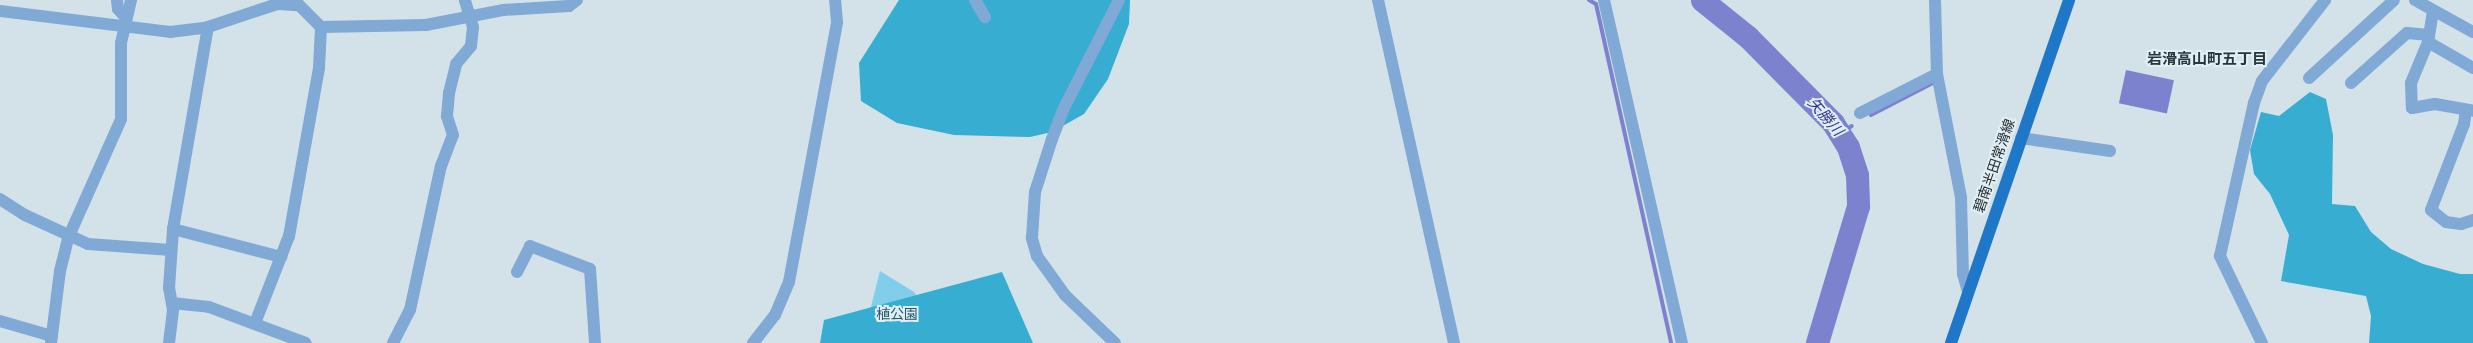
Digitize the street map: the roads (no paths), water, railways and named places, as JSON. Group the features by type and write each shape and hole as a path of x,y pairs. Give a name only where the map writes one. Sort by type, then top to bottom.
{"main road":[{"name":"碧南半田常滑線","path":"1951,343 2069,0"}],"street":[{"path":"117,0 118,9 125,23"},
{"path":"0,321 52,339 60,271 69,236 121,119 121,43 131,0"},
{"path":"393,343 410,310 442,166 452,135 447,116 449,93 456,64 471,46 471,18 464,0"},
{"path":"0,11 125,23 170,32 208,27 277,4 298,2 321,27 399,28 471,18 503,10 569,6 577,0"},
{"path":"753,343 776,315 789,282 837,22 835,0"},
{"path":"975,0 985,17"},
{"path":"1115,343 1066,295 1037,256 1032,238 1034,192 1052,139 1064,108 1119,0"},
{"path":"1378,0 1454,343"},
{"path":"1604,0 1682,343"},
{"path":"1935,0 1937,74 1961,198 1963,274 1968,291"},
{"path":"2262,343 2220,256 2262,81 2325,0"},
{"path":"2309,78 2394,0"},
{"path":"2415,0 2473,32"},
{"path":"2433,11 2428,39 2411,83 2412,108 2435,104 2469,110 2431,210 2446,222 2462,224 2473,220"},
{"path":"169,343 172,303 169,288 173,229 208,27"},
{"path":"255,322 289,236 312,110 321,27"},
{"path":"2350,83 2407,33 2428,39 2473,68"},
{"path":"1860,113 1937,74"},
{"path":"2021,138 2110,151"},
{"path":"0,199 69,236 100,247 171,250"},
{"path":"173,229 281,257"},
{"path":"517,272 530,246 590,269 595,343"},
{"path":"172,303 209,308 255,322 306,343"}],"waterway":[{"path":"1589,0 1596,4 1671,343"},
{"name":"矢勝川","path":"1702,0 1748,37 1833,123 1848,147 1857,175 1858,206 1817,343"},
{"path":"1871,115 1931,84"},
{"path":"1839,132 1852,126"}],"district":[{"name":"岩滑高山町五丁目","path":"2207,60"}],"park label":[{"name":"植公園","path":"897,315"}]}
